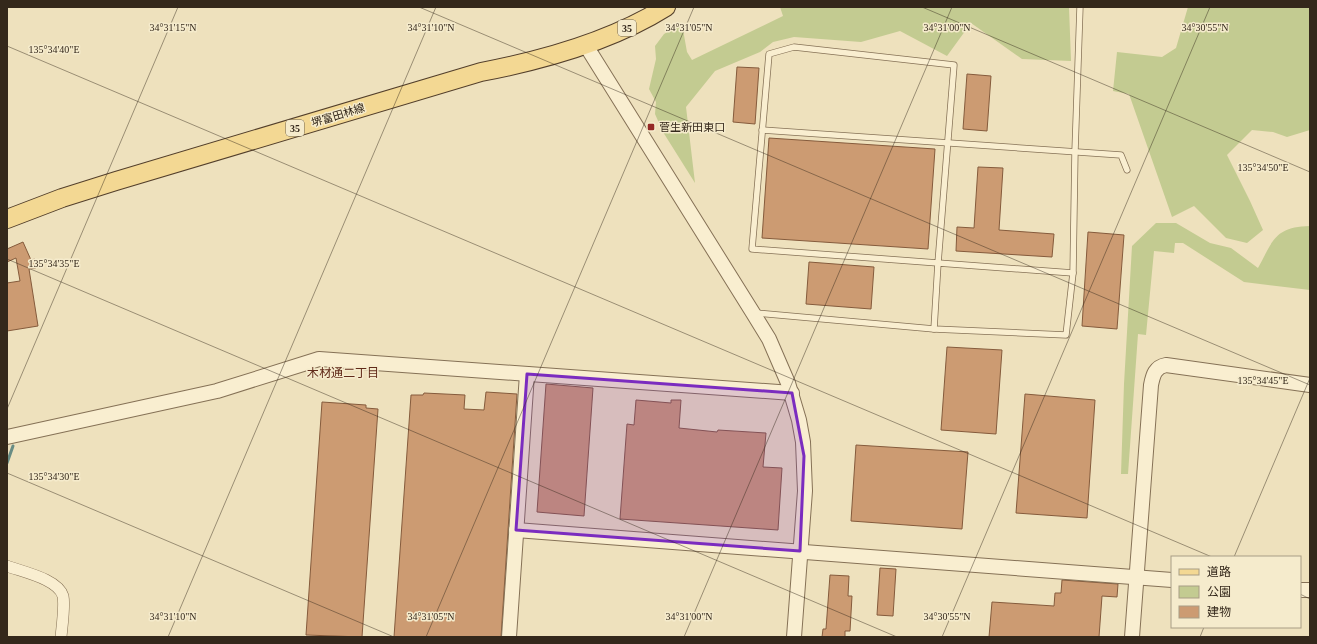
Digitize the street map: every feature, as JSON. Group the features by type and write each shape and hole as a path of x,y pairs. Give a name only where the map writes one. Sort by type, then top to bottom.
{"main road":[{"name":"堺富田林線","path":"7,219 62,198 100,186 481,72 528,63 585,44 632,25 666,7"}],"street":[{"path":"585,44 753,313 779,360 792,393 799,420 804,456 805,491 794,637"},
{"path":"7,437 217,390 319,359 792,393"},
{"path":"1132,637 1151,385 1155,370 1160,366 1166,365 1310,385"},
{"path":"509,637 527,374"},
{"path":"516,530 1171,580"},
{"path":"7,566 51,582 59,588 63,598 61,637"}],"lane":[{"path":"753,313 934,329 1066,334 1073,273 1075,151 1080,7"},
{"path":"934,329 938,263 954,65 794,47 769,54 752,249 938,263 1073,273"},
{"path":"762,130 1121,155 1127,170"}],"highlighted area":[{"path":"527,374 792,393 804,456 800,551 516,530"}],"green space":[{"path":"780,7 1069,7 1071,61 1022,59 971,23 947,56 900,31 861,42 794,37 773,42 760,52 715,71 686,107 695,183 663,132 655,114 656,102 649,89 656,59 655,46 664,34 682,24 687,52 692,60 783,16"},
{"path":"1188,7 1310,7 1310,130 1287,137 1273,132 1252,130 1227,155 1263,230 1247,243 1226,238 1194,206 1172,217 1129,94 1113,91 1117,52 1162,57 1176,48"},
{"path":"1156,223 1176,223 1210,243 1231,248 1258,268 1276,237 1289,229 1310,226 1310,290 1244,282 1183,243 1175,243 1174,253 1154,251 1146,335 1138,334 1128,474 1121,474 1124,384 1132,246"}],"building":[{"path":"737,67 759,68 755,124 733,122"},
{"path":"967,74 991,76 987,131 963,129"},
{"path":"769,138 935,149 928,249 762,238"},
{"path":"978,167 1003,168 999,230 1054,234 1052,257 956,251 957,227 974,228"},
{"path":"1088,232 1124,235 1117,329 1082,326"},
{"path":"23,242 31,260 35,259 36,268 29,269 38,326 7,331 7,283 20,281 16,258 7,262 7,249"},
{"path":"809,262 874,267 871,309 806,304"},
{"path":"947,347 1002,350 996,434 941,430"},
{"path":"546,384 593,388 584,516 537,512"},
{"path":"486,392 517,394 501,637 394,637 411,395 423,395 424,393 465,395 464,409 484,410"},
{"path":"1025,394 1095,400 1087,518 1016,513"},
{"path":"636,400 671,403 671,400 681,400 679,428 717,432 718,430 766,433 763,467 782,468 778,530 620,519 627,424 634,425"},
{"path":"322,402 366,405 366,408 378,409 362,637 306,635"},
{"path":"856,445 968,452 962,529 851,521"},
{"path":"880,568 896,569 893,616 877,615"},
{"path":"830,575 849,576 848,596 852,596 850,631 845,631 845,637 822,637 823,629 826,629"},
{"path":"1062,580 1118,584 1117,597 1102,596 1099,637 989,637 992,602 1054,606 1055,593 1061,593"}],"waterway":[{"path":"7,463 13,446"}],"place":[{"name":"菅生新田東口","path":"651,127"}],"district":[{"name":"木材通二丁目","path":"343,373"}]}
